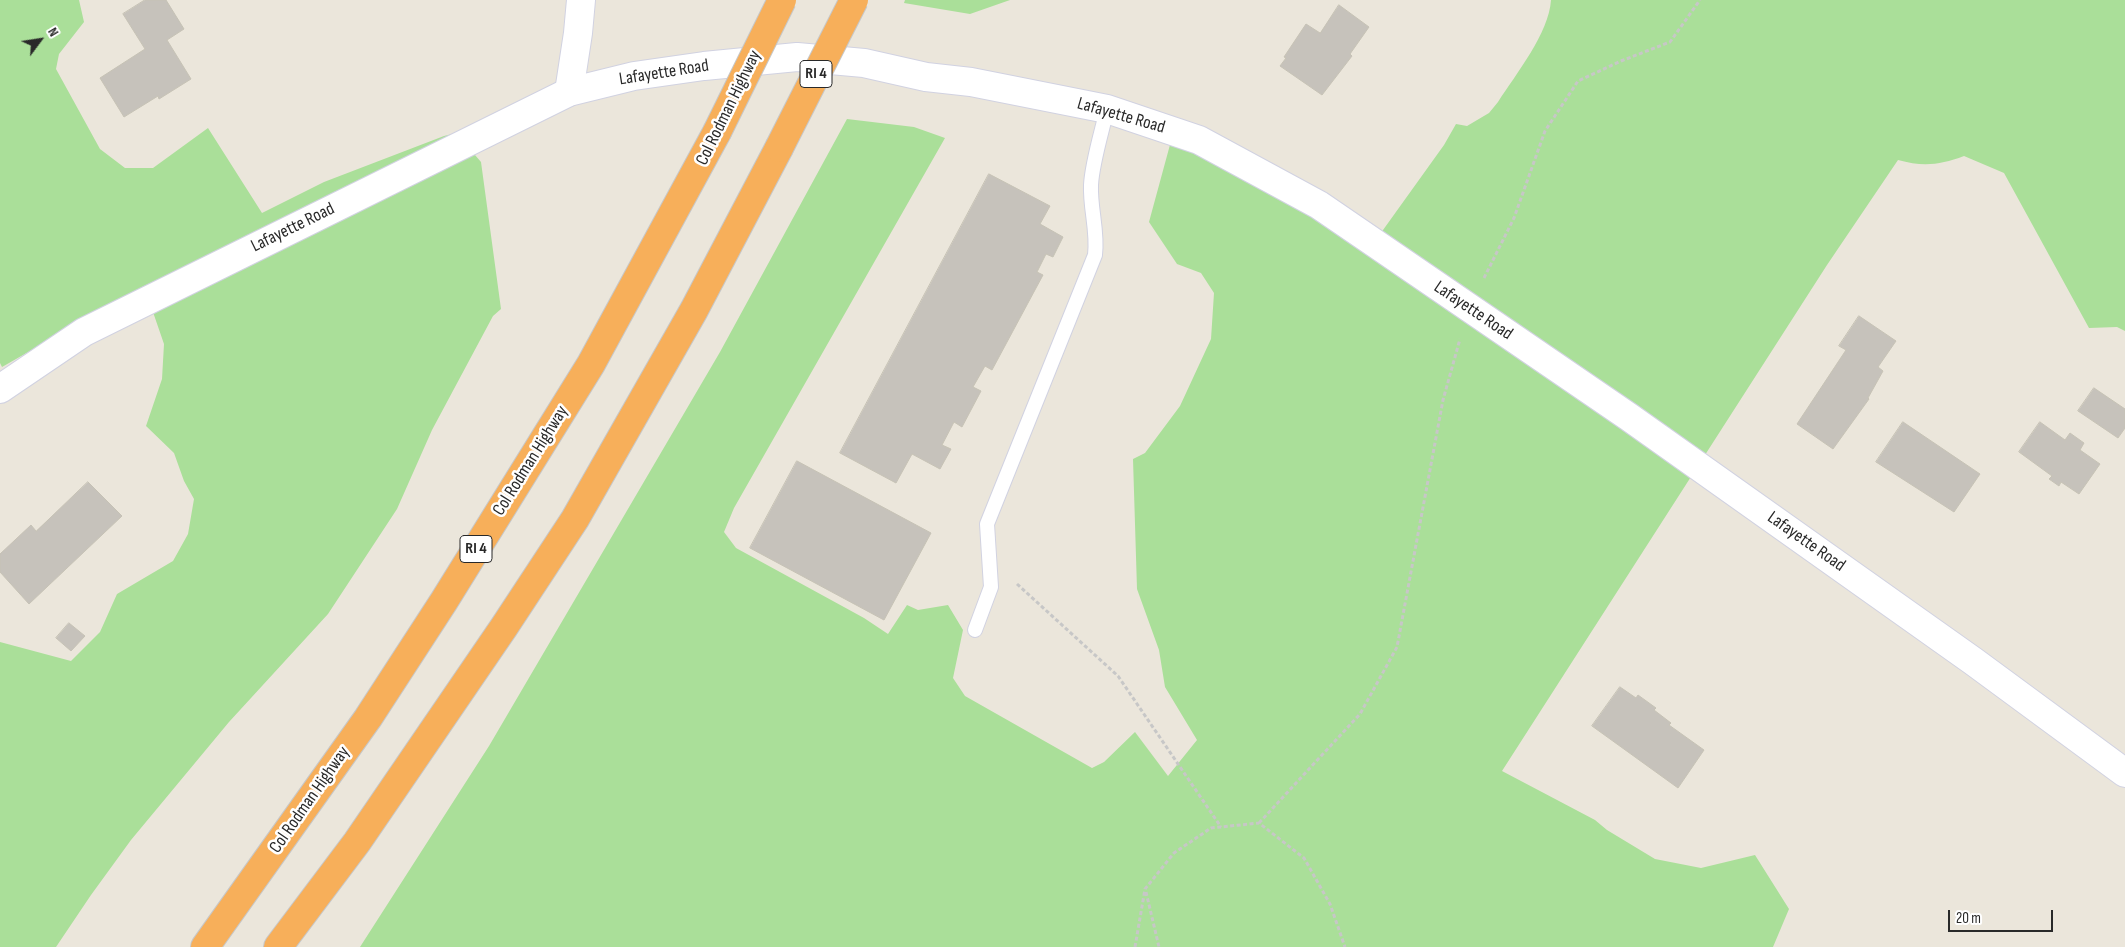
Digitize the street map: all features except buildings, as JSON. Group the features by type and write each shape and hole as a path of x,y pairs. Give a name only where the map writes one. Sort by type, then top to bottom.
{"highway":[{"name":"Col Rodman Highway","path":"205,947 362,726 455,584 591,364 717,132 782,0"},
{"name":"RI 4","path":"278,947 363,833 504,627 575,519 636,416 694,310 854,0"}],"street":[{"path":"568,92 578,34 581,0"},
{"name":"Lafayette Road","path":"0,389 84,332 568,92 634,76 797,56 864,63 926,77 971,82 1107,109 1199,140 1319,205 1629,418 1973,661 2125,774"}],"lane":[{"path":"975,630 991,586 987,524 1095,255 1097,240 1091,209 1091,183 1107,109"}],"path":[{"path":"1135,947 1145,889 1174,853 1211,828 1259,823 1360,714 1397,647 1443,400 1468,307 1514,218 1545,131 1578,81 1621,61 1670,42 1700,0"},
{"path":"990,561 1058,620 1118,676 1221,827"},
{"path":"1259,823 1304,858 1330,904 1344,947"},
{"path":"1145,889 1159,947"}],"green space":[{"path":"0,0 79,0 84,22 59,54 56,69 100,149 125,168 153,168 208,128 262,213 324,182 456,133 481,162 501,309 493,316 432,430 397,509 328,614 229,722 131,840 56,947 0,947 0,642 71,661 100,632 117,594 173,561 188,534 194,499 184,481 174,453 146,426 162,379 164,344 144,286 2,367 0,363"},
{"path":"905,0 1010,0 970,14 904,3"},
{"path":"1551,0 2125,0 2125,331 2117,327 2089,328 2004,173 1964,156 1931,164 1915,164 1898,160 1827,265 1502,771 1595,820 1607,830 1655,859 1701,868 1755,855 1789,909 1773,947 360,947 489,746 720,352 847,119 914,127 945,138 734,508 724,532 736,548 864,618 888,634 907,605 918,610 948,605 963,630 953,678 965,696 1092,768 1104,762 1135,732 1168,776 1197,740 1165,687 1159,650 1137,589 1133,459 1145,453 1180,406 1211,339 1214,293 1201,273 1177,264 1149,222 1174,130 1378,237 1444,145 1456,124 1467,126 1489,113 1498,102 1538,39 1549,13"}]}
